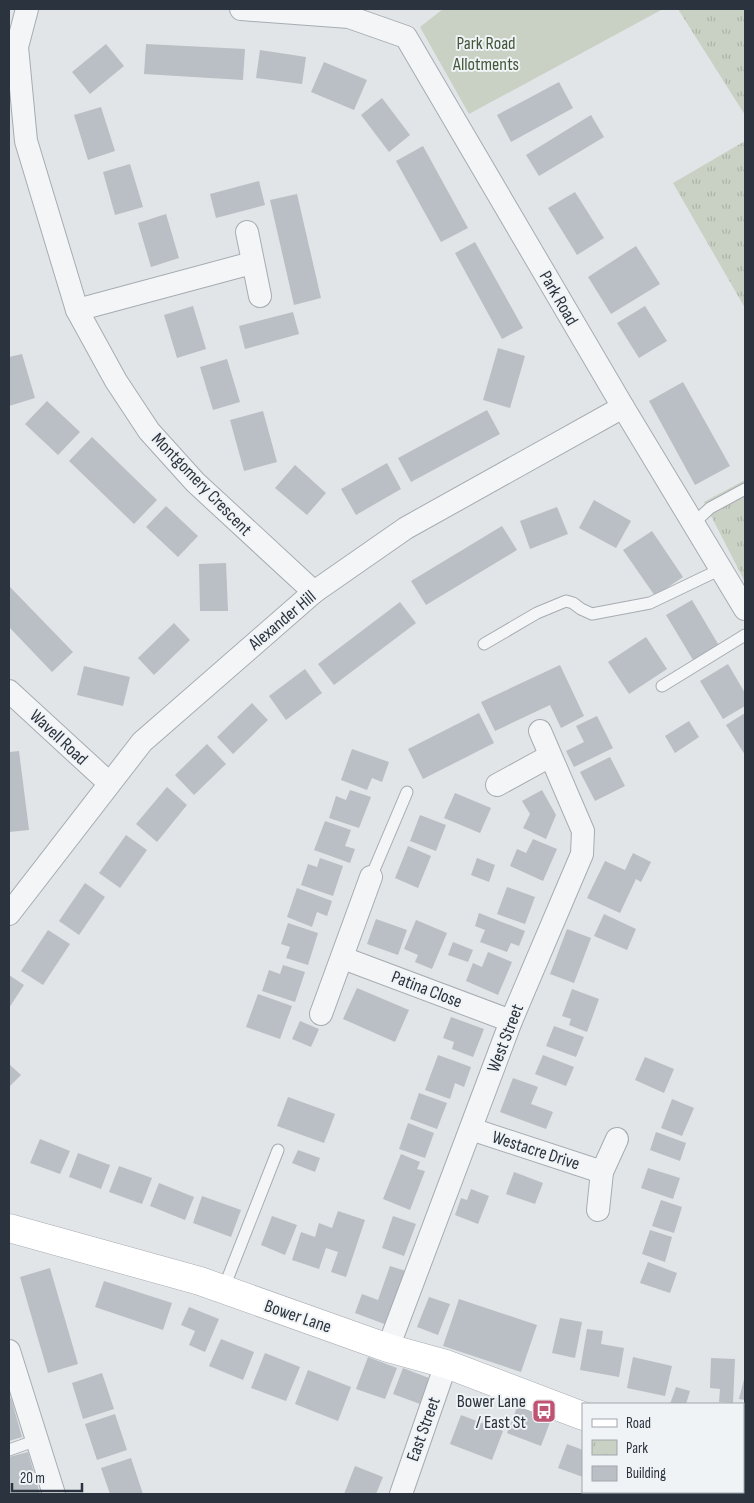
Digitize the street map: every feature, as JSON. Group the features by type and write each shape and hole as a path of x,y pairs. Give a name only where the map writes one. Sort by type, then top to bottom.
{"street":[{"name":"Montgomery Crescent","path":"27,9 17,47 26,141 77,310 116,381 149,431 194,482 314,592"},
{"name":"Park Road","path":"241,9 350,13 406,37 623,407 694,522 745,610"},
{"path":"247,232 260,296"},
{"path":"77,310 252,262"},
{"name":"Alexander Hill","path":"9,914 142,742 314,592 406,528 623,407"},
{"name":"Wavell Road","path":"9,690 109,783"},
{"name":"West Street","path":"388,1348 511,1021 582,854 583,831 540,730"},
{"path":"497,785 550,756"},
{"path":"322,1014 371,877"},
{"name":"Patina Close","path":"343,958 511,1021"},
{"name":"Westacre Drive","path":"471,1128 602,1172"},
{"name":"Westacre Drive","path":"598,1210 602,1172 617,1139"},
{"name":"Bower Lane","path":"9,1228 224,1290 388,1348 446,1364 582,1416"},
{"path":"9,1351 54,1494"},
{"name":"East Street","path":"401,1494 446,1364"},
{"path":"744,1494 745,1482"}],"lane":[{"path":"694,522 710,508 745,489"},
{"path":"484,644 537,613 566,601 574,602 581,609 592,614 650,603 721,570"},
{"path":"662,686 745,635"},
{"path":"371,877 407,792"},
{"path":"224,1290 278,1150"},
{"path":"9,1450 37,1440"}],"green space":[{"name":"Park Road Allotments","path":"443,9 663,9 469,114 420,27"},
{"path":"678,9 745,9 745,115"},
{"path":"745,141 745,308 673,183"},
{"path":"745,480 745,582 704,502"}],"building":[{"path":"106,44 124,66 90,94 72,72"},
{"path":"146,44 245,49 243,80 144,74"},
{"path":"260,50 306,57 302,84 256,78"},
{"path":"324,62 367,80 354,110 311,92"},
{"path":"559,82 573,108 511,142 497,115"},
{"path":"382,98 410,135 389,152 361,115"},
{"path":"101,107 115,151 88,160 74,115"},
{"path":"591,115 604,137 539,176 526,155"},
{"path":"423,146 468,228 441,242 396,161"},
{"path":"130,164 143,207 115,215 103,172"},
{"path":"259,181 265,205 216,218 210,194"},
{"path":"575,192 604,238 577,255 548,208"},
{"path":"297,194 321,298 294,305 270,200"},
{"path":"166,214 179,258 151,267 138,223"},
{"path":"475,242 523,328 502,339 455,253"},
{"path":"636,246 660,284 611,314 588,277"},
{"path":"193,306 206,349 177,358 164,315"},
{"path":"645,306 667,341 639,358 617,323"},
{"path":"293,312 299,334 245,349 239,326"},
{"path":"498,348 525,356 510,408 483,400"},
{"path":"22,354 35,398 9,406 9,357"},
{"path":"227,359 240,402 213,410 200,367"},
{"path":"683,382 730,466 695,485 649,401"},
{"path":"47,401 80,432 58,455 25,424"},
{"path":"487,410 500,434 411,482 398,458"},
{"path":"263,411 277,462 244,471 230,420"},
{"path":"92,437 157,500 134,524 69,461"},
{"path":"387,463 401,489 356,515 341,489"},
{"path":"295,465 326,493 307,515 275,488"},
{"path":"594,500 631,521 616,548 579,528"},
{"path":"166,506 198,536 178,557 146,527"},
{"path":"557,507 568,534 530,549 520,521"},
{"path":"502,526 517,550 426,605 411,581"},
{"path":"652,531 683,577 655,596 623,550"},
{"path":"226,563 228,611 200,611 199,564"},
{"path":"9,586 73,652 52,672 9,627"},
{"path":"692,600 721,649 696,665 666,615"},
{"path":"400,602 416,623 334,685 318,664"},
{"path":"174,623 190,640 154,675 138,658"},
{"path":"646,637 667,669 629,694 608,662"},
{"path":"728,664 745,693 745,706 723,719 700,681"},
{"path":"560,665 584,716 561,728 550,705 495,731 481,702"},
{"path":"84,666 130,677 123,706 77,695"},
{"path":"305,669 322,693 286,720 269,696"},
{"path":"252,703 268,720 233,754 217,737"},
{"path":"479,713 494,743 423,779 408,749"},
{"path":"745,713 745,755 726,725"},
{"path":"597,716 613,748 574,767 566,751 584,742 576,726"},
{"path":"689,721 699,737 675,753 665,736"},
{"path":"207,744 226,764 194,795 175,775"},
{"path":"352,749 389,762 382,782 372,778 367,790 341,780"},
{"path":"19,751 29,830 9,832 9,752"},
{"path":"610,757 625,786 595,801 580,772"},
{"path":"167,787 187,805 157,842 136,824"},
{"path":"350,790 371,797 359,828 329,818 336,796 346,800"},
{"path":"542,790 556,815 546,839 523,828 530,814 522,801"},
{"path":"455,793 491,808 480,833 444,818"},
{"path":"420,815 446,825 436,851 410,841"},
{"path":"325,821 351,830 345,846 355,849 350,863 314,850"},
{"path":"126,835 147,850 120,888 99,873"},
{"path":"533,839 557,849 543,881 510,866 517,849 526,853"},
{"path":"408,846 431,856 418,888 395,878"},
{"path":"633,853 651,862 641,882 636,879 620,913 587,898 605,861 625,870"},
{"path":"320,858 343,866 333,896 301,885 308,864 317,867"},
{"path":"477,858 495,865 489,882 471,875"},
{"path":"85,883 105,897 79,935 59,921"},
{"path":"507,887 535,897 525,924 497,914"},
{"path":"297,888 332,901 327,916 317,912 312,927 287,917"},
{"path":"479,913 525,931 519,946 511,943 507,952 480,942 485,930 475,926"},
{"path":"604,914 636,929 627,950 594,936"},
{"path":"376,919 407,930 398,955 367,944"},
{"path":"416,920 447,933 432,969 415,962 418,955 404,949"},
{"path":"288,923 318,933 308,965 286,958 290,947 281,944"},
{"path":"567,929 591,938 574,983 550,974"},
{"path":"48,930 70,944 43,985 21,971"},
{"path":"453,942 473,950 468,962 448,955"},
{"path":"488,952 512,962 498,995 466,981 473,963 482,967"},
{"path":"283,965 305,972 295,1002 262,991 269,970 280,974"},
{"path":"9,975 24,985 9,1008"},
{"path":"357,988 409,1010 395,1042 343,1019"},
{"path":"572,989 599,999 587,1032 569,1025 571,1019 562,1016"},
{"path":"258,994 292,1006 280,1039 246,1027"},
{"path":"451,1017 484,1029 473,1057 452,1049 454,1042 443,1038"},
{"path":"300,1021 319,1029 311,1047 292,1039"},
{"path":"554,1026 584,1037 576,1057 546,1046"},
{"path":"438,1055 471,1067 464,1087 455,1083 450,1099 425,1090"},
{"path":"543,1055 574,1067 566,1086 535,1074"},
{"path":"645,1057 674,1069 664,1093 635,1080"},
{"path":"9,1064 21,1075 9,1087"},
{"path":"513,1078 538,1087 531,1104 553,1112 546,1129 500,1112"},
{"path":"419,1093 447,1103 437,1129 410,1119"},
{"path":"288,1097 335,1114 324,1143 277,1126"},
{"path":"672,1099 694,1108 682,1136 661,1128"},
{"path":"408,1123 434,1133 425,1158 399,1149"},
{"path":"656,1132 686,1143 680,1161 650,1150"},
{"path":"40,1139 70,1151 60,1174 30,1163"},
{"path":"298,1150 320,1158 315,1172 292,1163"},
{"path":"78,1153 110,1165 101,1189 69,1177"},
{"path":"401,1154 420,1162 417,1169 425,1171 410,1210 383,1199"},
{"path":"119,1166 152,1178 142,1204 109,1192"},
{"path":"648,1168 680,1178 673,1199 641,1188"},
{"path":"514,1172 543,1183 535,1204 506,1194"},
{"path":"159,1183 194,1197 185,1220 150,1206"},
{"path":"471,1189 489,1196 478,1224 455,1215 461,1198 467,1200"},
{"path":"202,1196 241,1210 231,1237 193,1223"},
{"path":"661,1200 682,1207 674,1233 652,1226"},
{"path":"338,1211 365,1220 346,1277 331,1272 338,1252 326,1248 319,1269 292,1260 301,1232 315,1237 319,1223 332,1228"},
{"path":"272,1216 297,1225 285,1255 261,1245"},
{"path":"393,1216 416,1224 404,1256 382,1248"},
{"path":"650,1230 672,1237 665,1262 642,1254"},
{"path":"648,1262 677,1273 670,1293 640,1283"},
{"path":"390,1266 406,1271 387,1325 355,1313 362,1294 378,1300"},
{"path":"50,1268 78,1364 48,1373 20,1277"},
{"path":"104,1281 172,1303 163,1330 95,1307"},
{"path":"429,1297 450,1304 438,1335 417,1327"},
{"path":"459,1299 537,1325 521,1372 443,1346"},
{"path":"189,1307 219,1319 205,1352 189,1345 195,1331 181,1325"},
{"path":"560,1318 582,1322 575,1358 552,1353"},
{"path":"587,1329 603,1331 601,1344 624,1348 619,1377 580,1370"},
{"path":"221,1339 254,1352 243,1380 209,1366"},
{"path":"265,1353 300,1367 286,1401 251,1388"},
{"path":"368,1357 397,1368 385,1399 356,1389"},
{"path":"633,1357 672,1366 665,1396 627,1388"},
{"path":"711,1358 735,1359 733,1403 719,1402 720,1389 710,1388"},
{"path":"403,1368 429,1378 420,1404 393,1394"},
{"path":"308,1370 351,1387 338,1421 295,1404"},
{"path":"102,1373 114,1409 83,1419 72,1383"},
{"path":"745,1375 745,1400 739,1399"},
{"path":"676,1387 690,1391 686,1403 670,1403"},
{"path":"9,1398 11,1398 22,1437 9,1441"},
{"path":"518,1405 552,1417 541,1446 507,1433"},
{"path":"115,1414 127,1450 97,1460 85,1424"},
{"path":"461,1415 503,1431 492,1460 450,1444"},
{"path":"567,1444 582,1450 582,1477 558,1468"},
{"path":"28,1452 40,1494 9,1494 9,1457"},
{"path":"131,1458 143,1494 110,1494 101,1468"},
{"path":"355,1466 383,1477 376,1494 344,1494"},
{"path":"630,1493 722,1493 722,1494"}],"place":[{"name":"Bower Lane / East St","path":"544,1411"}]}
